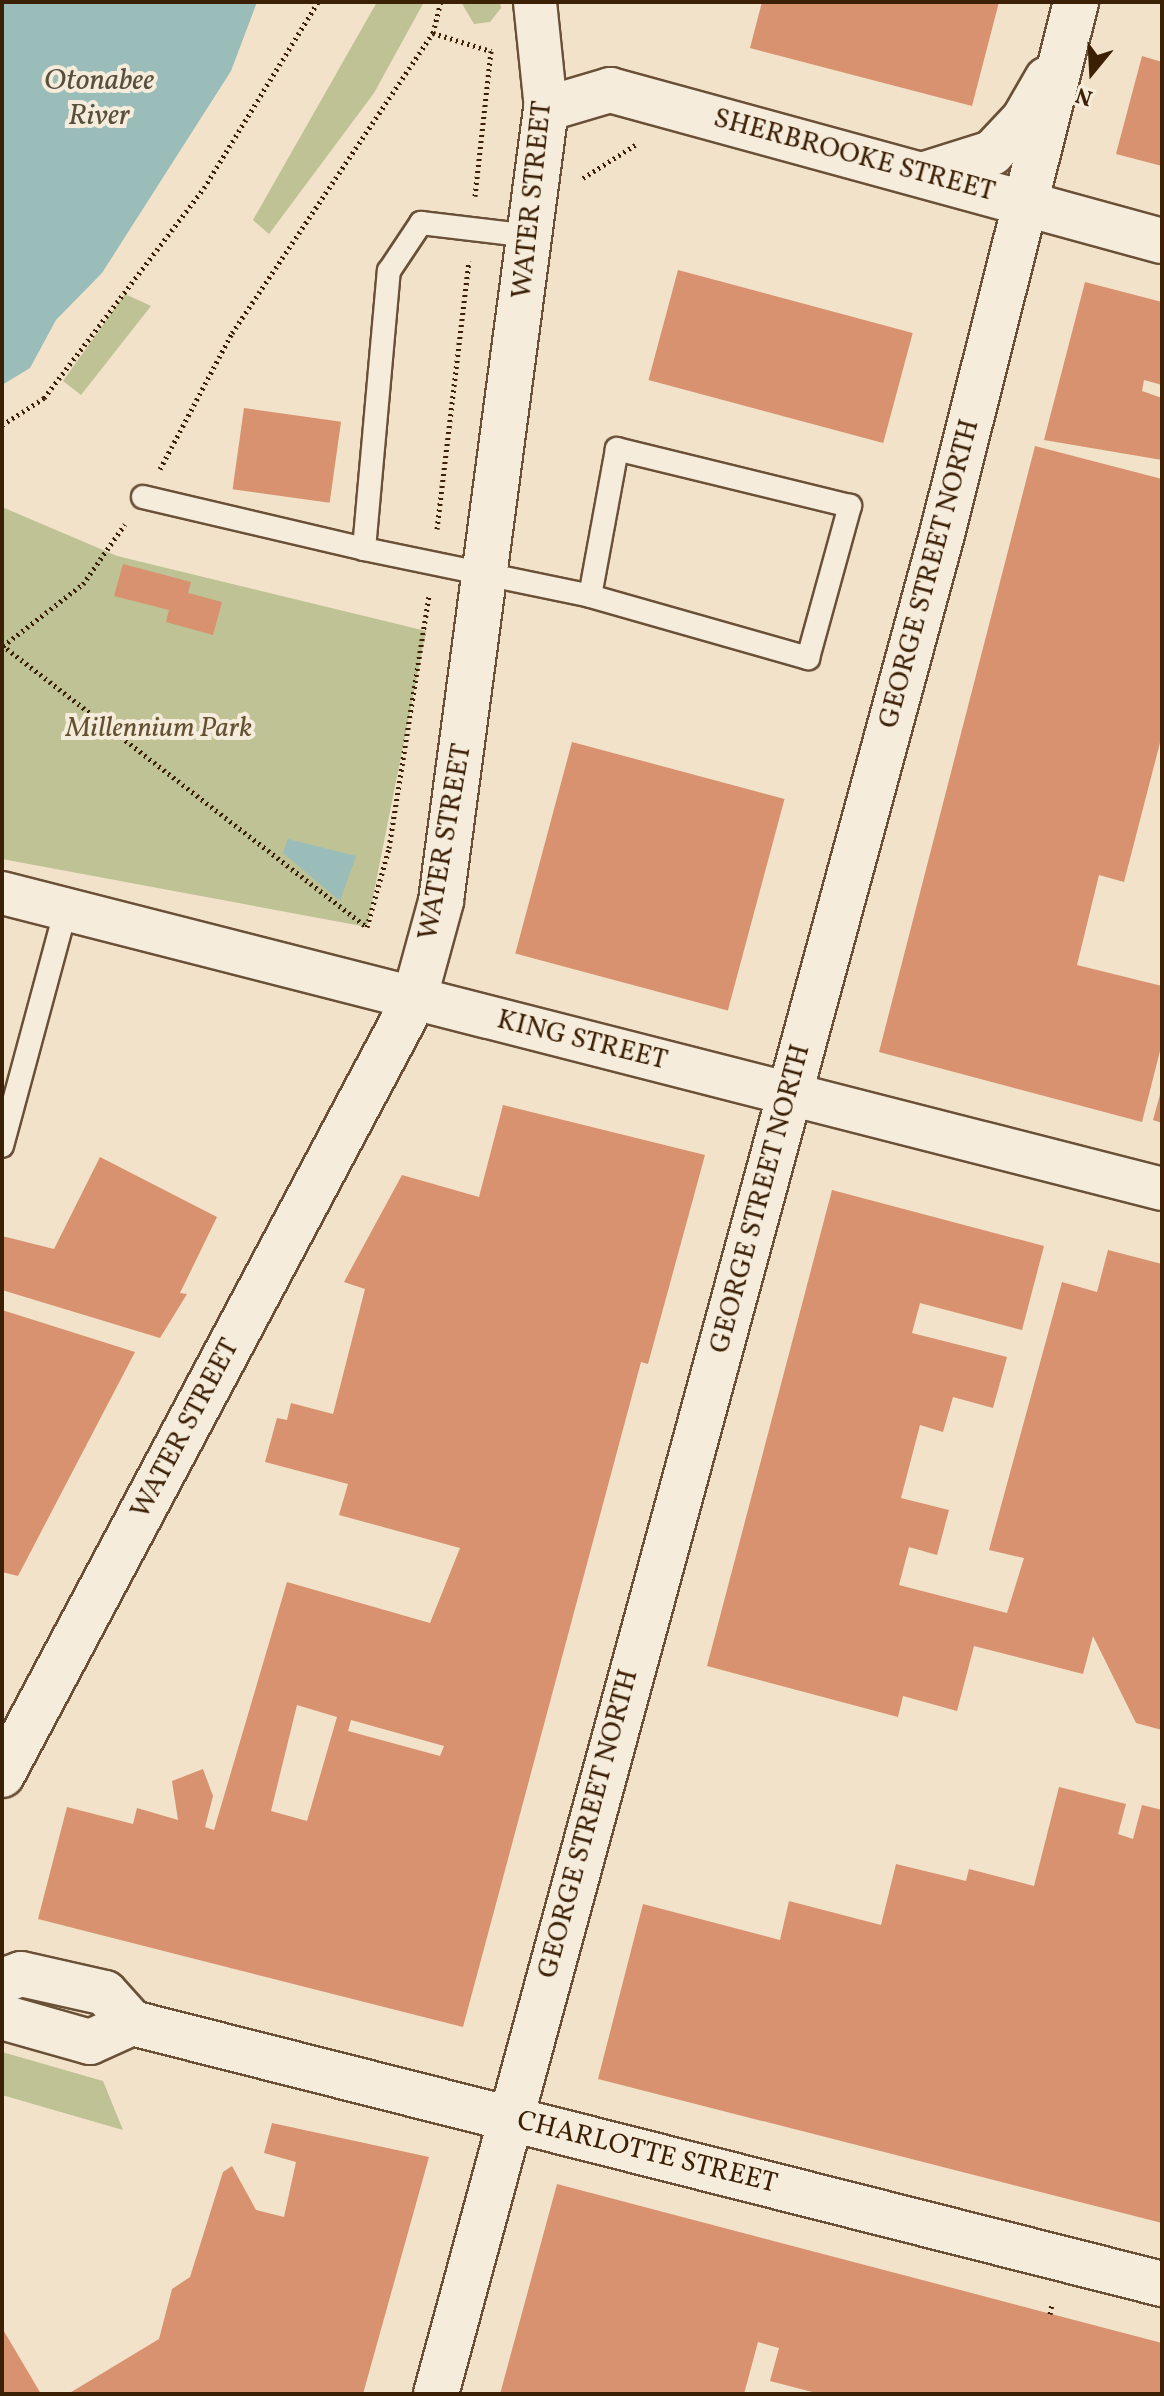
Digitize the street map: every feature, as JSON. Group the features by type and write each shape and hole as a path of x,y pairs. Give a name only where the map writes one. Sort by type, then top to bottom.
{"main road":[{"name":"GEORGE STREET NORTH","path":"436,2394 508,2117 1029,203 1061,52 1076,2"},
{"path":"924,174 992,153 1024,119 1061,52"},
{"name":"SHERBROOKE STREET","path":"546,109 610,90 1162,241"},
{"name":"WATER STREET","path":"2,1775 414,1000 441,901 546,109"},
{"path":"2,1981 21,1974 105,1993 132,2023 90,2042 2,2017"},
{"name":"CHARLOTTE STREET","path":"132,2023 1162,2284"}],"street":[{"name":"WATER STREET","path":"535,2 546,109"},
{"name":"KING STREET","path":"2,893 65,912 789,1091 1162,1189"}],"lane":[{"path":"364,549 389,271 421,223 530,236"},
{"path":"143,497 364,549 590,596 808,658 850,506 617,449 590,596"},
{"path":"2,1146 65,912"}],"path":[{"path":"2,425 44,398 204,188 318,2"},
{"path":"433,33 491,51 433,562 389,848 367,927 2,646 83,584 143,497 232,333 433,33 441,2"},
{"path":"577,187 590,170 649,141"},
{"path":"1050,2314 1052,2304"}],"green space":[{"path":"377,2 424,2 374,93 269,234 253,220"},
{"path":"461,2 500,2 501,8 490,22 474,24"},
{"path":"125,294 151,306 81,395 63,381"},
{"name":"Millennium Park","path":"2,507 117,556 426,631 367,927 2,859"},
{"path":"2,2052 103,2081 123,2130 2,2095"}],"water":[{"name":"Otonabee River","path":"2,2 257,2 231,71 102,273 56,320 30,368 2,385"},
{"path":"288,839 356,856 340,901 283,853"}],"building":[{"path":"762,2 999,2 972,106 750,48"},
{"path":"1142,56 1162,62 1162,166 1116,154"},
{"path":"678,270 913,333 883,443 648,380"},
{"path":"1085,282 1162,302 1162,385 1144,380 1142,391 1162,398 1162,460 1044,440"},
{"path":"244,408 341,422 330,503 233,489"},
{"path":"1035,446 1162,479 1162,735 1124,882 1099,875 1077,965 1162,986 1162,1043 1142,1122 879,1052"},
{"path":"123,564 191,582 188,593 222,602 213,635 166,622 169,610 114,596"},
{"path":"572,742 785,799 728,1010 515,954"},
{"path":"1162,1091 1162,1123 1153,1120"},
{"path":"503,1105 705,1155 648,1364 641,1362 463,2027 38,1919 67,1807 133,1824 137,1808 178,1820 172,1781 203,1769 213,1796 205,1827 214,1830 287,1582 430,1623 460,1548 339,1515 348,1484 265,1462 277,1418 287,1420 291,1403 333,1414 365,1289 344,1282 402,1175 479,1197","holes":["297,1705 337,1717 307,1821 271,1811","351,1720 444,1746 440,1756 348,1731"]},
{"path":"100,1157 217,1217 180,1293 187,1294 160,1338 2,1290 2,1236 54,1249"},
{"path":"832,1190 1044,1246 1022,1330 920,1303 912,1333 1007,1357 993,1408 953,1397 943,1432 920,1425 901,1498 949,1510 937,1555 909,1547 899,1585 1007,1613 1024,1558 989,1550 1062,1282 1097,1292 1108,1250 1162,1264 1162,1730 1136,1723 1093,1636 1083,1674 974,1646 957,1711 903,1696 898,1717 707,1666"},
{"path":"2,1310 135,1352 18,1576 2,1572"},
{"path":"1059,1787 1126,1804 1118,1834 1133,1839 1142,1805 1162,1810 1162,2223 598,2079 643,1904 780,1940 789,1901 881,1925 896,1864 966,1881 969,1869 1034,1886"},
{"path":"272,2123 429,2157 363,2394 68,2394 159,2339 172,2289 190,2277 223,2172 232,2166 256,2210 284,2217 296,2162 264,2153"},
{"path":"557,2184 1162,2343 1162,2394 820,2394 770,2381 779,2348 758,2342 744,2394 500,2394"},
{"path":"2,2328 21,2360 41,2394 2,2394"}]}
